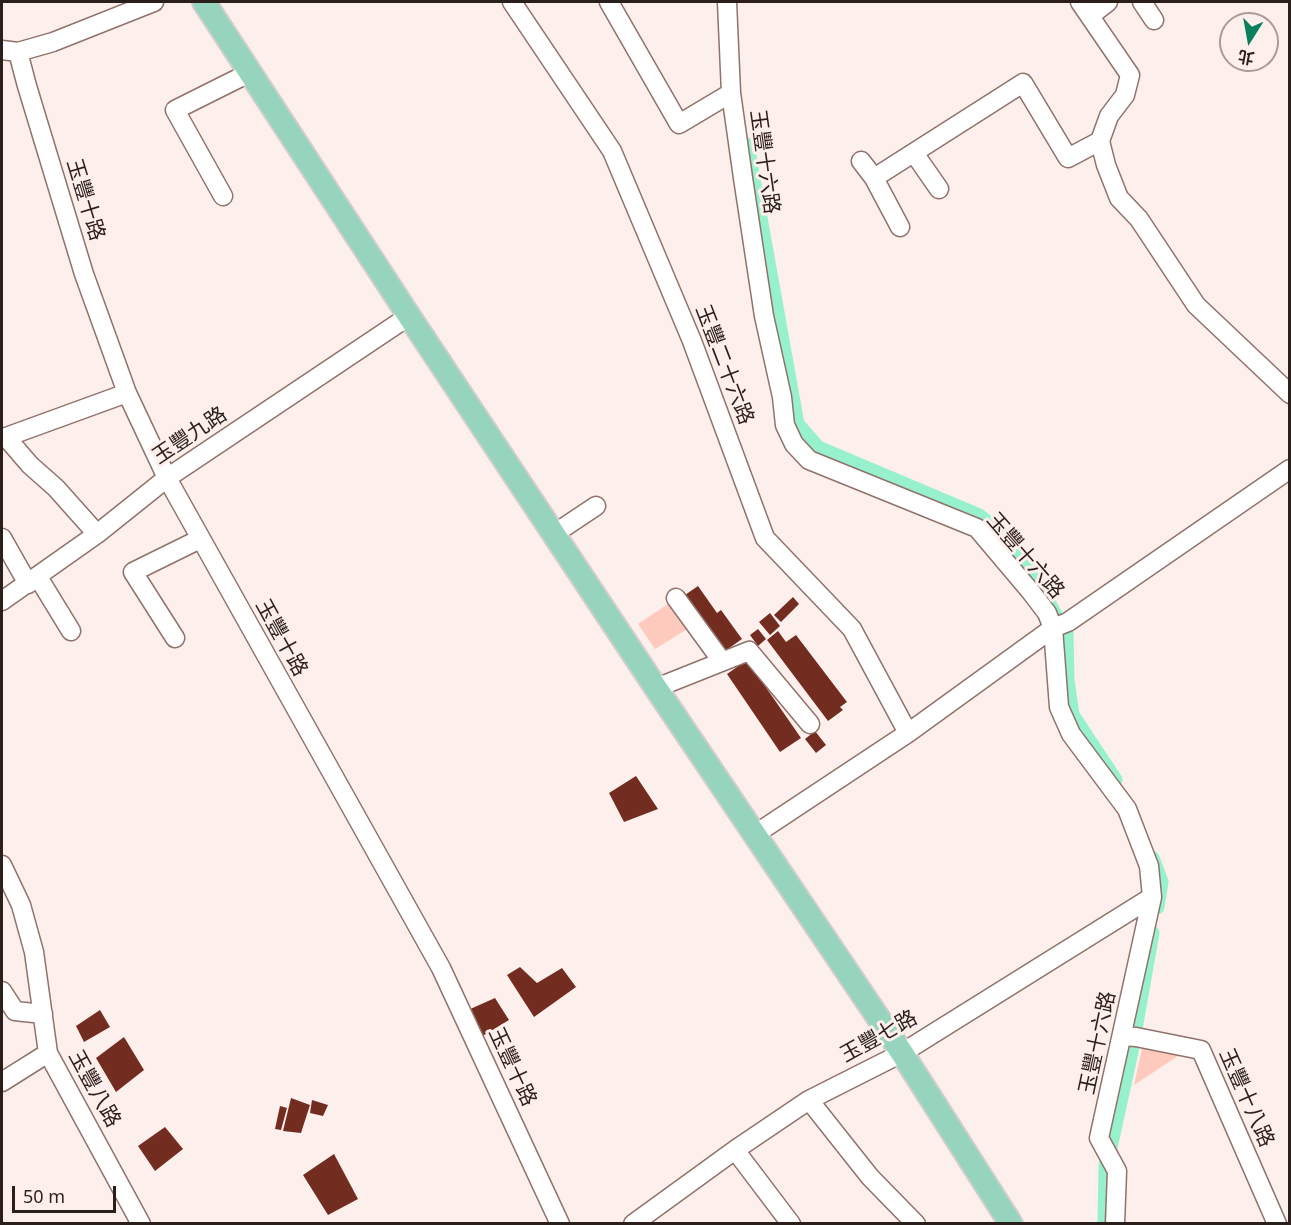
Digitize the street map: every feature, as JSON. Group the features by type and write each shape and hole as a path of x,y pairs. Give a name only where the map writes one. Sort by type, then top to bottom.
{"main road":[{"path":"204,2 656,688 902,1053 1011,1224"}],"street":[{"path":"10,51 53,42 154,2"},
{"name":"玉豐二十六路","path":"512,2 612,151 692,341 765,538 852,629 908,733"},
{"path":"609,2 679,124 731,93"},
{"name":"玉豐十六路","path":"727,2 731,93 764,316 782,397 785,425 794,444 809,460 977,528 1032,592 1059,625 1059,707 1071,734 1127,809 1149,866 1152,897 1128,1036 1099,1138 1117,1171 1115,1224"},
{"path":"1108,2 1085,9 1130,75 1125,95 1109,116 1100,141 1106,165 1119,198 1139,219 1196,305 1290,394"},
{"path":"1142,2 1154,20"},
{"name":"玉豐十路","path":"10,51 84,274 127,393 167,478 200,539 441,968 560,1224"},
{"path":"223,196 175,110 249,73"},
{"path":"874,178 1023,83 1068,158 1100,141"},
{"path":"914,153 939,189"},
{"path":"861,161 874,178 900,227"},
{"name":"玉豐九路","path":"2,601 97,534 167,478 409,316"},
{"path":"97,534 56,488 4,437 127,393"},
{"path":"754,835 908,733 1059,625 1290,469"},
{"path":"554,534 596,506"},
{"path":"2,538 71,631"},
{"path":"175,638 133,572 200,539"},
{"path":"676,598 721,660"},
{"path":"656,688 721,660 749,651 810,724"},
{"name":"玉豐八路","path":"2,865 21,905 34,952 48,1053 141,1224"},
{"name":"玉豐七路","path":"633,1224 735,1150 810,1100 902,1053 1152,897"},
{"path":"2,991 15,1011 43,1014"},
{"name":"玉豐十八路","path":"1128,1036 1201,1050 1277,1224"},
{"path":"2,1082 48,1053"},
{"path":"810,1100 870,1177 916,1224"},
{"path":"735,1150 791,1224"}],"shaded area":[{"path":"671,602 689,628 655,649 638,624"},
{"path":"1142,1048 1184,1052 1134,1085"}],"building":[{"path":"698,586 717,613 721,610 742,639 725,651 685,595"},
{"path":"793,597 799,604 781,622 774,615"},
{"path":"770,613 780,626 770,635 759,622"},
{"path":"758,629 766,639 758,646 750,635"},
{"path":"778,631 786,642 796,635 847,702 840,707 843,710 828,721 767,640"},
{"path":"747,660 801,738 780,752 727,674"},
{"path":"815,731 826,745 816,753 805,739"},
{"path":"636,776 658,809 624,822 609,793"},
{"path":"520,967 537,983 562,968 576,987 534,1017 507,975"},
{"path":"495,998 509,1020 481,1037 468,1010"},
{"path":"100,1010 110,1027 84,1042 76,1026"},
{"path":"124,1037 144,1070 116,1092 96,1058"},
{"path":"291,1098 310,1105 301,1133 283,1131"},
{"path":"312,1100 328,1105 323,1116 310,1113"},
{"path":"280,1106 287,1108 281,1130 275,1129"},
{"path":"165,1127 183,1149 155,1171 138,1146"},
{"path":"334,1154 358,1199 328,1215 303,1175"}],"waterway":[{"path":"747,145 797,424 818,448 979,516 1002,534 1021,557 1066,633 1067,680 1072,715 1115,780"},
{"path":"1152,858 1161,882 1157,907"},
{"path":"1105,1224 1106,1166 1131,1052 1152,933"}]}
